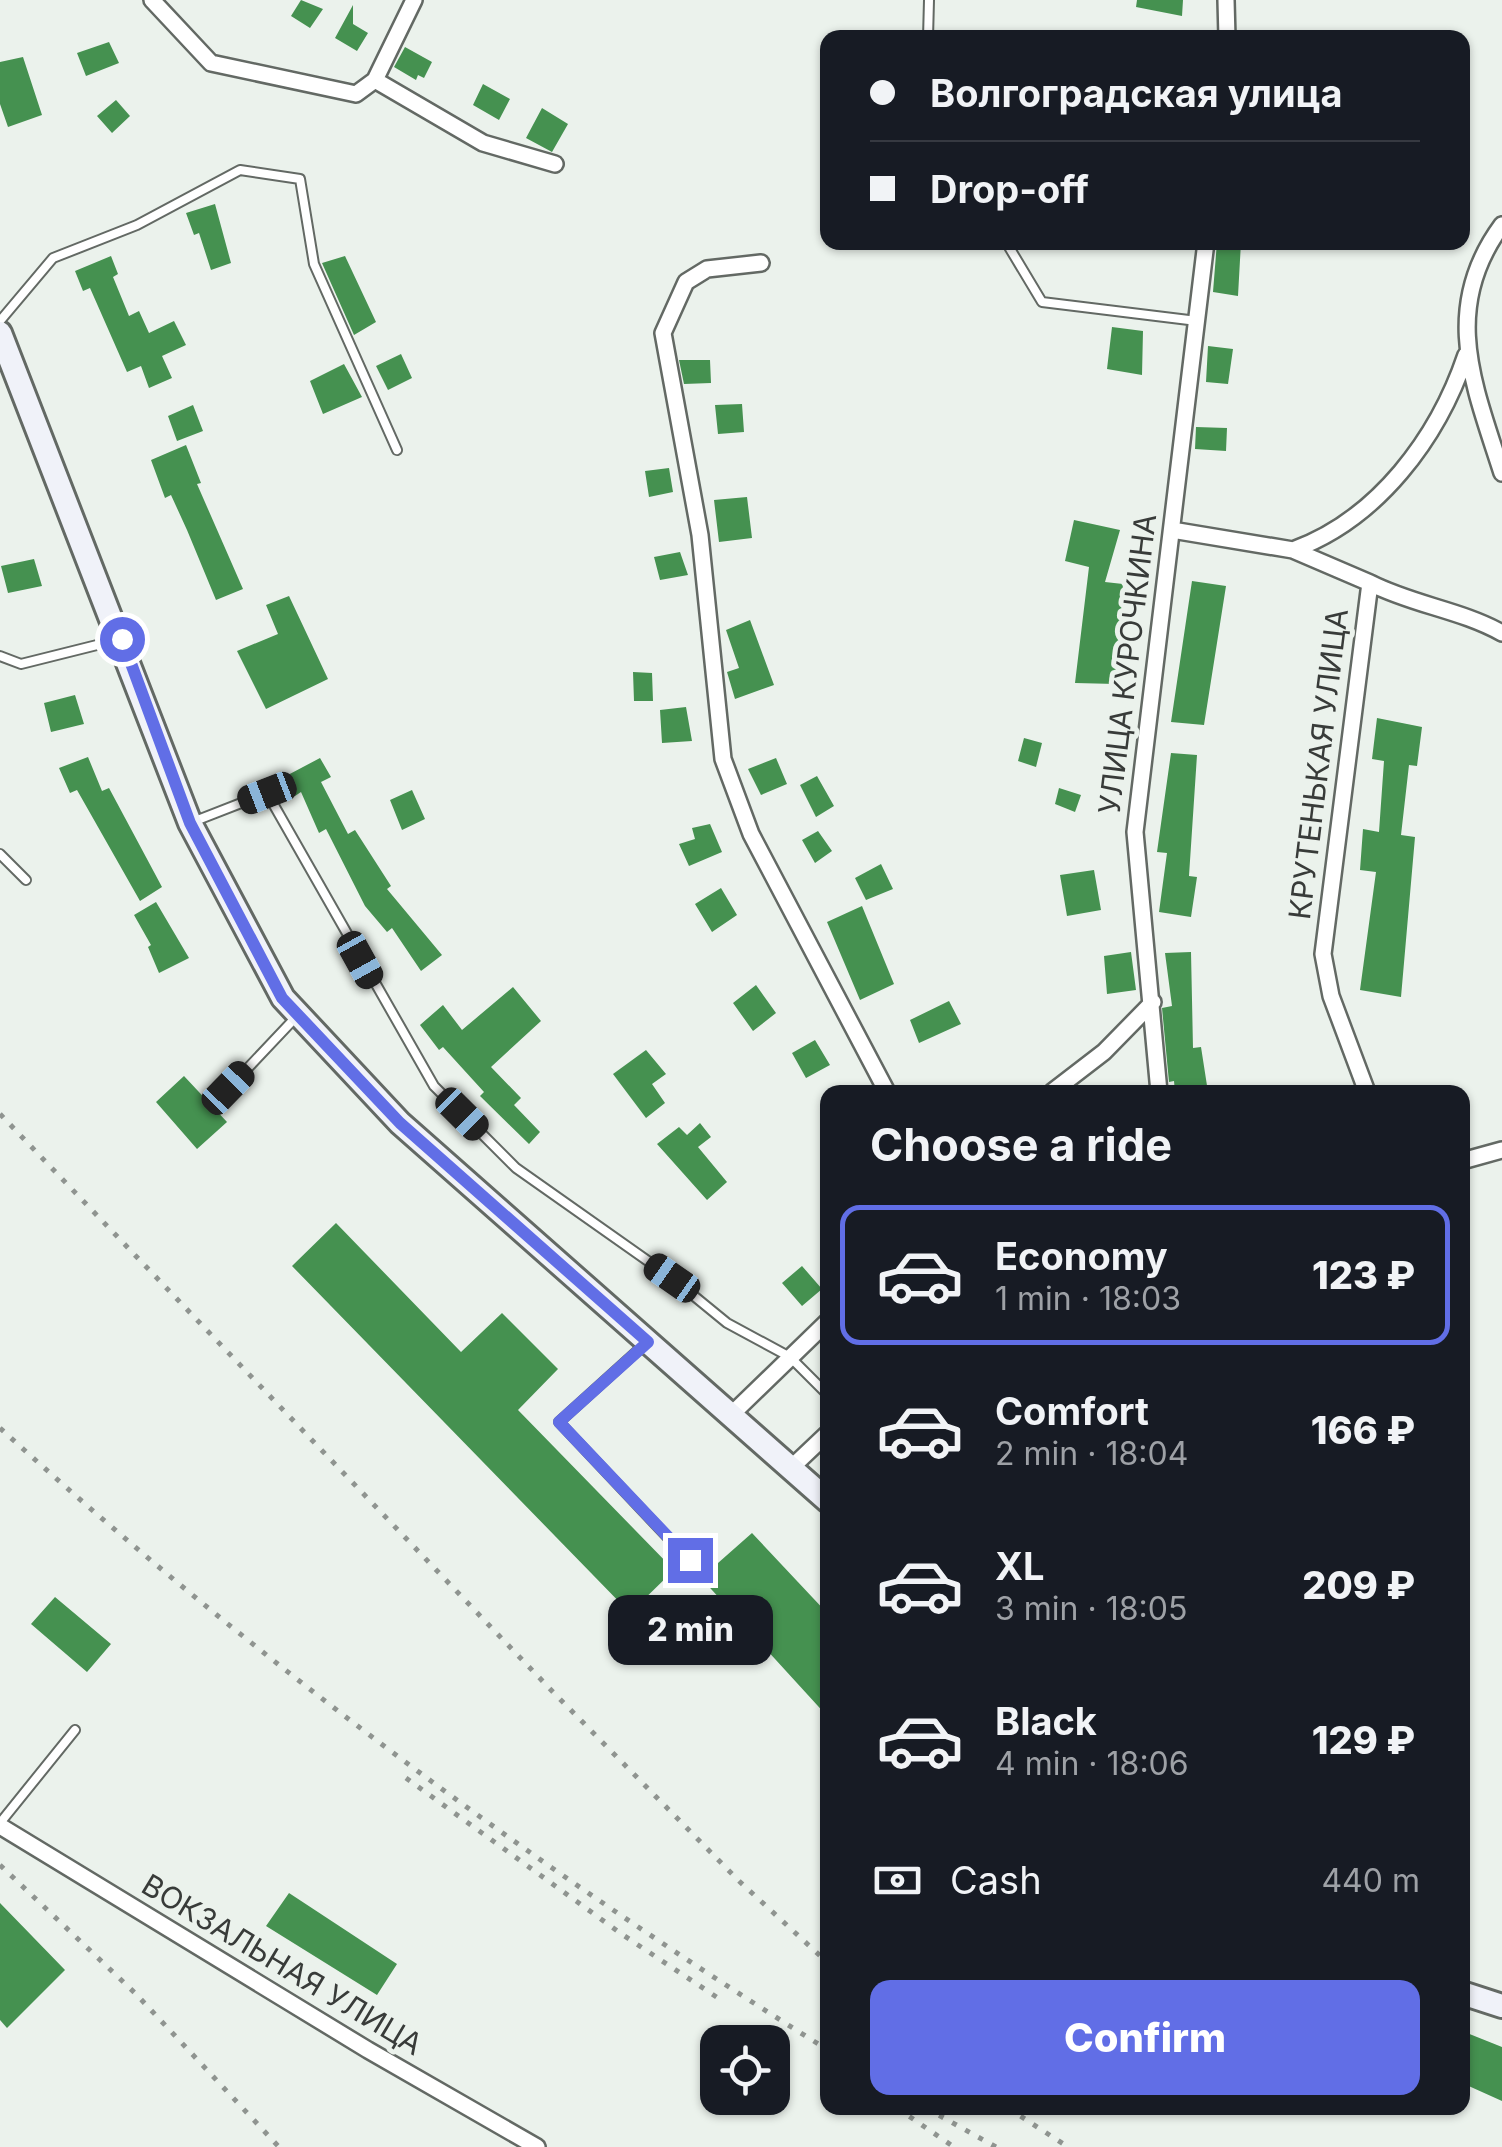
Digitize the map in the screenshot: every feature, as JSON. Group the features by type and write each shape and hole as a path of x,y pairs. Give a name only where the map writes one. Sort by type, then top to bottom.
{"main road":[{"path":"0,333 122,639 190,823 282,998 400,1123 820,1493"},
{"path":"1470,1996 1502,2006"}],"street":[{"path":"152,0 211,62 356,94 375,80 414,0"},
{"path":"1226,0 1227,30"},
{"path":"375,80 483,143 556,164"},
{"path":"1502,226 1475,273 1465,326 1466,355 1502,473"},
{"name":"УЛИЦА КУРОЧКИНА","path":"1159,1085 1135,832 1205,250"},
{"path":"761,263 706,269 686,282 663,332 700,536 723,759 752,834 884,1085"},
{"path":"1293,550 1321,540 1348,522 1398,474 1445,408 1466,355"},
{"name":"КРУТЕНЬКАЯ УЛИЦА","path":"1172,530 1293,550 1370,583 1323,954 1331,996 1364,1085"},
{"path":"1370,583 1406,602 1467,617 1502,634"},
{"path":"1061,1085 1104,1052 1153,1002"},
{"path":"1470,1158 1502,1150"},
{"path":"730,1415 820,1329"},
{"path":"791,1468 820,1441"},
{"name":"ВОКЗАЛЬНАЯ УЛИЦА","path":"0,1824 537,2147"}],"lane":[{"path":"928,30 929,0"},
{"path":"0,320 53,258 138,224 240,170 300,179 314,264 397,450"},
{"path":"1011,250 1042,302 1197,321"},
{"path":"0,672 2,657 21,664 122,639"},
{"path":"190,823 267,793 434,1086 516,1168 672,1278 727,1323 790,1357 820,1388"},
{"path":"0,854 26,880"},
{"path":"228,1088 298,1015"},
{"path":"648,1342 559,1422 690,1560"},
{"path":"0,1824 75,1730"}],"building":[{"path":"301,0 323,9 310,28 291,16"},
{"path":"1137,0 1183,0 1182,16 1136,7"},
{"path":"353,5 353,24 368,33 357,51 335,38"},
{"path":"109,42 119,63 86,76 77,53"},
{"path":"405,47 432,62 424,78 418,75 416,80 394,67"},
{"path":"23,57 42,115 8,127 0,104 0,62"},
{"path":"483,84 510,99 499,120 473,105"},
{"path":"116,100 130,116 112,133 97,116"},
{"path":"542,108 568,124 552,152 526,138"},
{"path":"215,204 231,263 211,270 199,233 194,235 186,213"},
{"path":"1216,250 1241,250 1238,296 1213,292"},
{"path":"111,256 118,274 113,277 129,316 139,311 149,333 174,321 186,345 162,356 172,378 149,388 141,366 127,372 90,288 83,291 75,271"},
{"path":"345,256 376,322 354,335 322,263"},
{"path":"1112,327 1143,331 1142,375 1107,369"},
{"path":"1208,346 1233,349 1228,384 1206,382"},
{"path":"401,354 412,378 388,390 376,366"},
{"path":"679,360 710,360 711,383 684,384"},
{"path":"344,364 362,397 323,414 310,381"},
{"path":"742,404 744,432 718,434 715,405"},
{"path":"193,405 203,431 177,441 168,416"},
{"path":"1196,427 1227,428 1226,451 1195,449"},
{"path":"186,445 201,483 197,484 243,589 216,600 171,495 165,498 151,460"},
{"path":"669,468 673,492 649,497 645,471"},
{"path":"747,497 752,538 719,542 714,500"},
{"path":"1074,520 1120,530 1105,582 1123,584 1116,684 1075,683 1089,567 1065,561"},
{"path":"680,552 688,575 660,580 654,557"},
{"path":"34,559 42,586 8,593 1,566"},
{"path":"1192,581 1226,586 1204,725 1171,722"},
{"path":"289,596 328,679 266,709 237,651 278,634 266,605"},
{"path":"750,620 774,685 735,699 727,672 739,668 726,630"},
{"path":"633,672 652,673 653,701 634,701"},
{"path":"75,695 84,724 51,732 44,703"},
{"path":"686,707 692,741 662,743 660,710"},
{"path":"1377,718 1422,727 1417,766 1409,765 1401,835 1415,837 1401,997 1360,990 1376,872 1360,870 1363,829 1379,832 1384,761 1372,759"},
{"path":"1024,738 1042,743 1036,767 1018,761"},
{"path":"1171,753 1197,755 1189,876 1197,877 1191,917 1159,912 1167,853 1157,852"},
{"path":"88,757 102,791 109,788 162,887 140,901 77,790 70,793 59,768"},
{"path":"320,758 331,777 321,782 348,834 355,830 391,886 387,889 442,955 421,971 392,928 387,932 365,906 326,829 319,833 301,792 295,796 286,776"},
{"path":"776,758 787,784 761,795 748,769"},
{"path":"817,776 834,806 816,817 800,785"},
{"path":"1059,788 1081,795 1075,812 1055,804"},
{"path":"412,790 425,819 402,830 390,800"},
{"path":"710,824 722,852 689,866 679,844 695,839 692,828"},
{"path":"818,831 832,851 815,863 802,840"},
{"path":"881,864 893,889 866,900 855,878"},
{"path":"1094,870 1101,910 1067,916 1060,875"},
{"path":"721,888 737,915 712,932 695,904"},
{"path":"156,902 189,958 159,973 148,947 151,945 134,915"},
{"path":"862,906 894,984 860,1000 827,922"},
{"path":"1131,952 1136,990 1107,994 1104,956"},
{"path":"1191,952 1193,1048 1201,1047 1207,1085 1169,1082 1162,1008 1172,1006 1165,953"},
{"path":"756,985 776,1013 753,1031 733,1003"},
{"path":"513,987 541,1021 491,1067 521,1098 514,1105 540,1132 529,1144 480,1096 484,1092 443,1047 439,1050 420,1025 443,1005 462,1030"},
{"path":"949,1001 961,1024 919,1043 910,1020"},
{"path":"815,1040 830,1065 806,1078 792,1053"},
{"path":"646,1050 666,1074 652,1084 665,1103 646,1118 613,1074"},
{"path":"184,1076 227,1122 197,1149 156,1102"},
{"path":"700,1123 711,1137 698,1147 727,1182 707,1200 657,1144 679,1127 687,1135"},
{"path":"336,1223 461,1352 502,1313 558,1369 518,1410 674,1570 630,1613 292,1266"},
{"path":"802,1266 820,1291 802,1306 782,1283"},
{"path":"752,1533 820,1605 820,1708 701,1578"},
{"path":"55,1597 111,1644 87,1672 31,1624"},
{"path":"289,1893 397,1964 377,1995 266,1926"},
{"path":"0,1903 65,1970 7,2028 0,2020"},
{"path":"1470,2034 1502,2047 1502,2101 1470,2087"}],"railway":[{"path":"0,1114 553,1692 739,1881 820,1956"},
{"path":"0,1428 195,1597 400,1758 611,1909 820,2045"},
{"path":"406,1778 623,1935 721,2000"},
{"path":"0,1865 136,1994 279,2147"},
{"path":"907,2115 954,2147"},
{"path":"939,2115 996,2147"},
{"path":"1019,2115 1068,2147"}],"route":[{"path":"122,639 190,823 282,998 400,1123 648,1342 559,1422 690,1560"}]}
